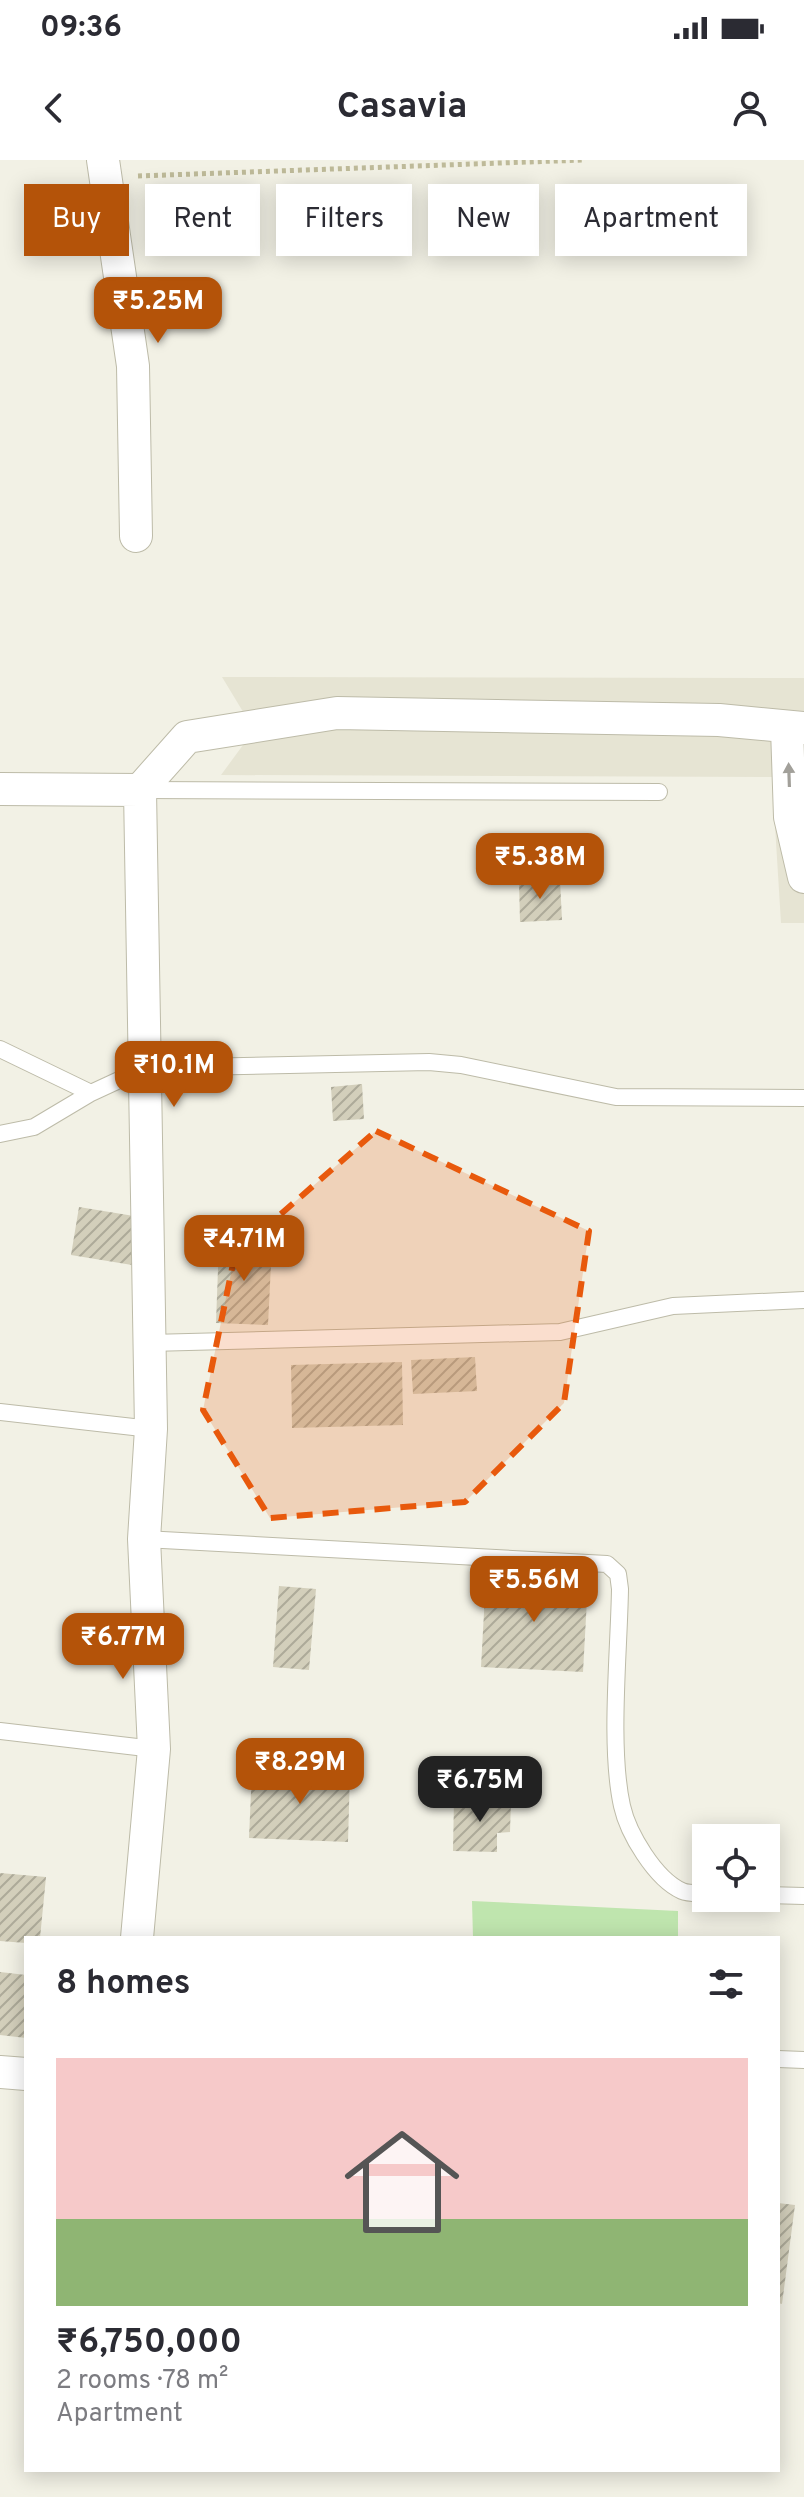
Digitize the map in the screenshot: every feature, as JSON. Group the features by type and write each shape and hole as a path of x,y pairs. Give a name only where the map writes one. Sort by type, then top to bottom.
{"street":[{"path":"104,168 133,366 136,536"},
{"path":"137,1936 154,1749 144,1539 151,1429 140,790 187,737 337,713 719,720 795,728 790,817 804,877"},
{"path":"0,789 140,790"},
{"path":"0,2072 24,2074"}],"lane":[{"path":"140,790 659,792"},
{"path":"0,1049 91,1093"},
{"path":"0,1134 34,1127 91,1093 145,1068 429,1062 461,1065 616,1097 804,1098"},
{"path":"150,1343 560,1332 673,1306 804,1300"},
{"path":"0,1412 151,1429"},
{"path":"144,1539 607,1564 618,1574 620,1589 617,1765 622,1807 639,1843 669,1883 684,1892 692,1892"},
{"path":"0,1731 154,1749"},
{"path":"780,1895 804,1896"},
{"path":"780,2059 804,2060"}],"path":[{"path":"104,168 584,160"}],"highlighted area":[{"path":"376,1131 589,1231 564,1403 465,1502 270,1518 203,1410 235,1254"}],"shaded area":[{"path":"222,677 804,678 804,923 781,923 772,777 221,775 243,745 245,715"}],"green space":[{"path":"472,1901 678,1911 678,1936 473,1936"}],"building":[{"path":"560,880 562,920 520,922 519,882"},
{"path":"362,1084 364,1119 333,1121 331,1087"},
{"path":"79,1207 140,1217 132,1265 71,1255"},
{"path":"219,1242 272,1244 268,1325 216,1323"},
{"path":"475,1357 477,1391 413,1394 411,1360"},
{"path":"402,1362 403,1425 292,1428 291,1365"},
{"path":"486,1576 588,1581 583,1672 481,1667"},
{"path":"279,1586 316,1589 309,1670 273,1667"},
{"path":"252,1769 350,1773 348,1842 249,1838"},
{"path":"454,1799 511,1800 510,1832 497,1833 497,1852 453,1851"},
{"path":"0,1873 46,1877 40,1936 24,1936 24,1943 0,1941"},
{"path":"0,1972 24,1975 24,2038 0,2035"},
{"path":"780,2203 795,2205 780,2304"}]}
